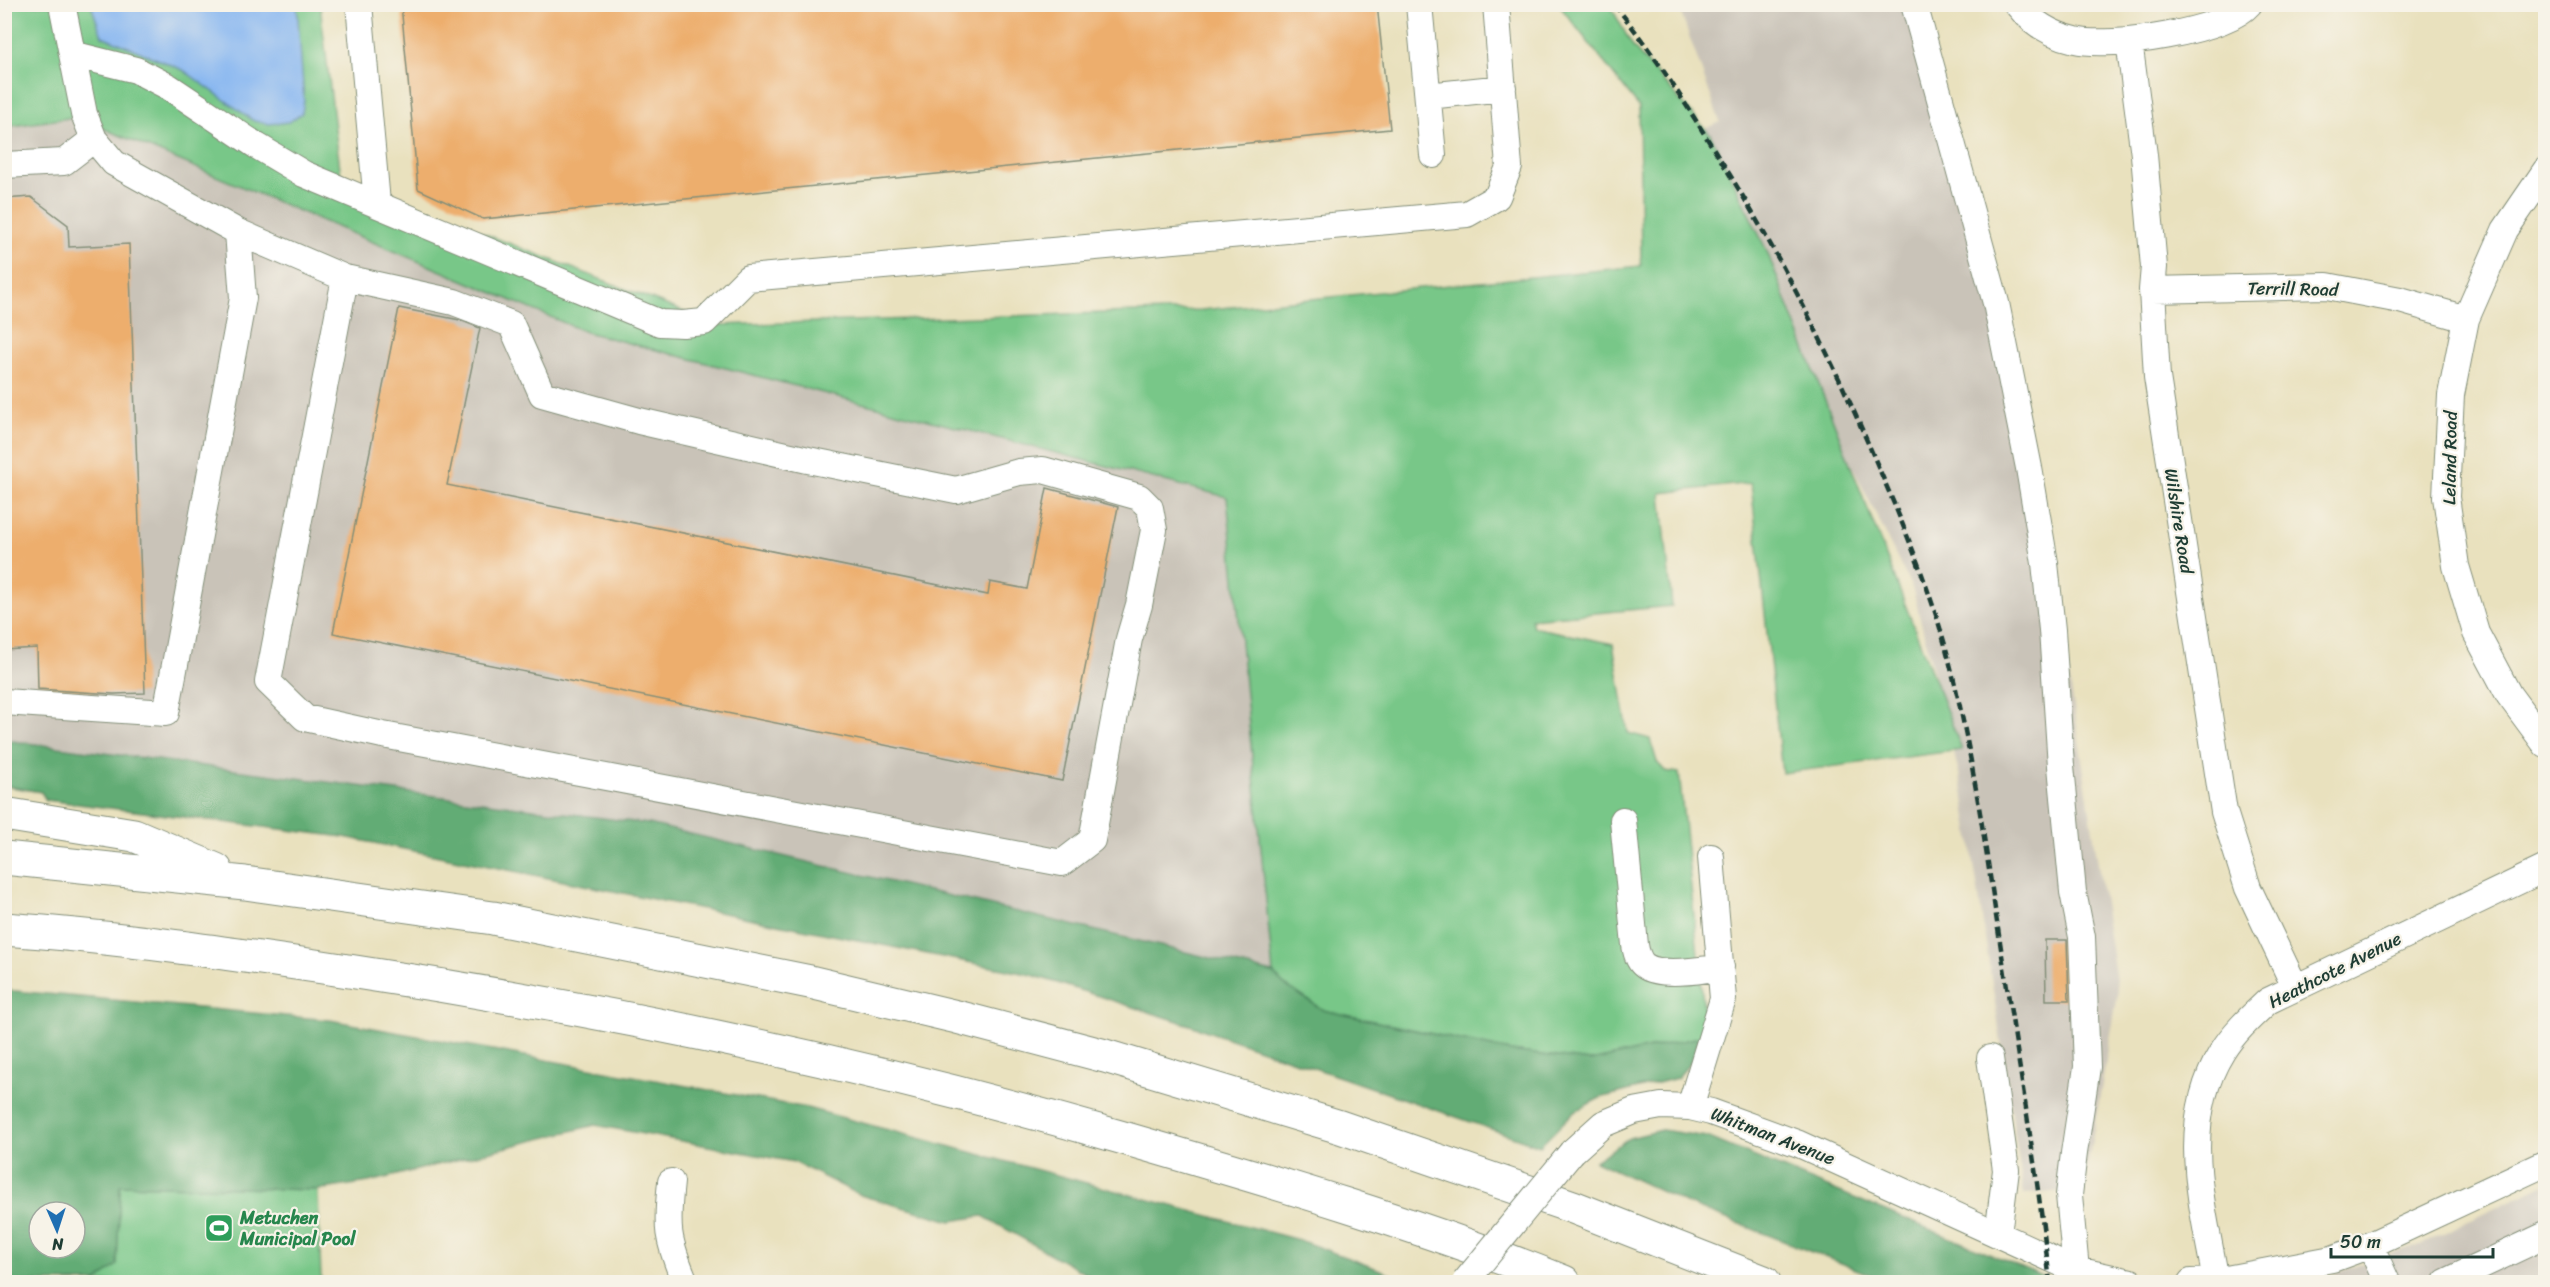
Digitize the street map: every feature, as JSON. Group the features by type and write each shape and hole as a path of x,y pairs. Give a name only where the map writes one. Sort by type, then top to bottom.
{"highway":[{"path":"4,814 134,834 245,883"},
{"path":"4,858 245,883 493,918 810,982 957,1017 1105,1056 1340,1127 1573,1207 1764,1282"},
{"path":"4,929 233,954 483,991 668,1026 851,1066 1027,1110 1201,1160 1454,1241 1564,1282"}],"street":[{"path":"62,4 84,114 94,139 114,163 238,232 345,278 454,302 511,324 542,394 639,421 796,458 956,490 1019,472 1043,471 1139,497 1150,508 1154,530 1139,605 1129,639 1092,840 1062,863 406,740 305,718 268,681 345,278"},
{"path":"358,4 377,203"},
{"path":"1419,4 1433,155"},
{"path":"72,54 144,74 169,87 257,146 304,174 660,323 683,324 704,322 748,278 1467,214 1497,197 1509,167 1496,4"},
{"path":"1914,4 1996,303 2029,468 2045,563 2073,892 2082,937 2087,1067 2070,1195 2076,1270"},
{"path":"2017,4 2027,16 2047,30 2077,41 2129,41 2194,30 2243,12 2249,4"},
{"name":"Wilshire Road","path":"2129,41 2144,154 2154,267 2152,290 2157,377 2224,812 2248,888 2295,987"},
{"path":"1428,96 1503,88"},
{"path":"4,165 64,162 94,139"},
{"name":"Leland Road","path":"2546,170 2505,230 2466,319 2451,395 2446,497 2456,566 2476,633 2509,695 2546,745"},
{"path":"4,702 166,713 243,298 238,232"},
{"name":"Terrill Road","path":"2152,290 2327,286 2400,300 2466,319"},
{"path":"1623,820 1635,945 1642,963 1653,970 1669,972 1721,967"},
{"path":"1690,1107 1723,999 1711,857"},
{"name":"Heathcote Avenue","path":"2204,1282 2196,1133 2200,1106 2209,1078 2222,1052 2246,1021 2268,1001 2295,987 2546,868"},
{"path":"1990,1058 2006,1170 1998,1234"},
{"name":"Whitman Avenue","path":"1465,1282 1572,1152 1604,1124 1634,1111 1660,1106 1690,1107 1711,1112 1799,1144 2076,1270 2131,1282"},
{"path":"2204,1282 2332,1259 2370,1245 2546,1163"},
{"path":"671,1182 667,1218 668,1236 685,1282"},
{"path":"2446,1282 2546,1235"},
{"path":"2370,1245 2387,1282"}],"shaded area":[{"path":"1678,5 1923,5 2047,532 2118,994 2083,1190 2024,1194 1962,785 1913,590 1690,135 1720,122"},
{"path":"76,117 586,332 1227,497 1273,973 649,824 5,740 4,127"},
{"path":"2545,1184 2545,1282 2309,1282 2423,1243"}],"green space":[{"path":"4,5 320,5 341,177 717,325 1201,310 1641,266 1639,107 1559,5 1610,5 1633,47 1710,134 1766,249 1962,750 1782,773 1751,483 1661,493 1672,606 1531,619 1533,627 1613,644 1628,733 1650,739 1657,762 1665,771 1679,773 1705,1021 1700,1037 1591,1061 1510,1051 1323,1010 1283,984 1273,973 1227,497 586,332 76,117 5,127"},
{"path":"4,740 649,824 1273,973 1283,984 1323,1010 1510,1051 1591,1061 1700,1037 1692,1061 1677,1078 1600,1098 1575,1111 1540,1146 1184,1023 1032,975 344,837 46,800 41,792 5,786"},
{"path":"4,990 330,1020 807,1108 1299,1240 1413,1282 1100,1282 983,1216 951,1221 860,1195 794,1162 595,1125 369,1182 318,1190 120,1185 117,1265 96,1282 5,1282"},
{"path":"1662,1130 1707,1137 2057,1282 1889,1282 1688,1204 1595,1161 1629,1138"},
{"name":"Metuchen Municipal Pool","path":"120,1185 318,1190 321,1282 96,1282 117,1265"}],"water":[{"path":"91,5 297,5 304,100 302,113 289,122 269,124 254,121 183,70 102,36"}],"building":[{"path":"401,4 1377,4 1390,129 483,219 418,189"},
{"path":"31,197 68,225 69,247 129,244 145,693 114,694 38,689 37,648 4,650 4,199"},
{"path":"399,308 460,320 480,328 447,485 988,595 990,582 1027,589 1047,488 1118,507 1062,781 333,633"},
{"path":"2045,940 2067,940 2069,1000 2046,1000"}],"railway":[{"path":"1614,4 1686,105 1755,217 1798,295 1856,416 1896,507 1926,585 1950,664 1973,773 2028,1118 2050,1282"}],"place":[{"name":"Metuchen Municipal Pool","path":"219,1228"}]}
